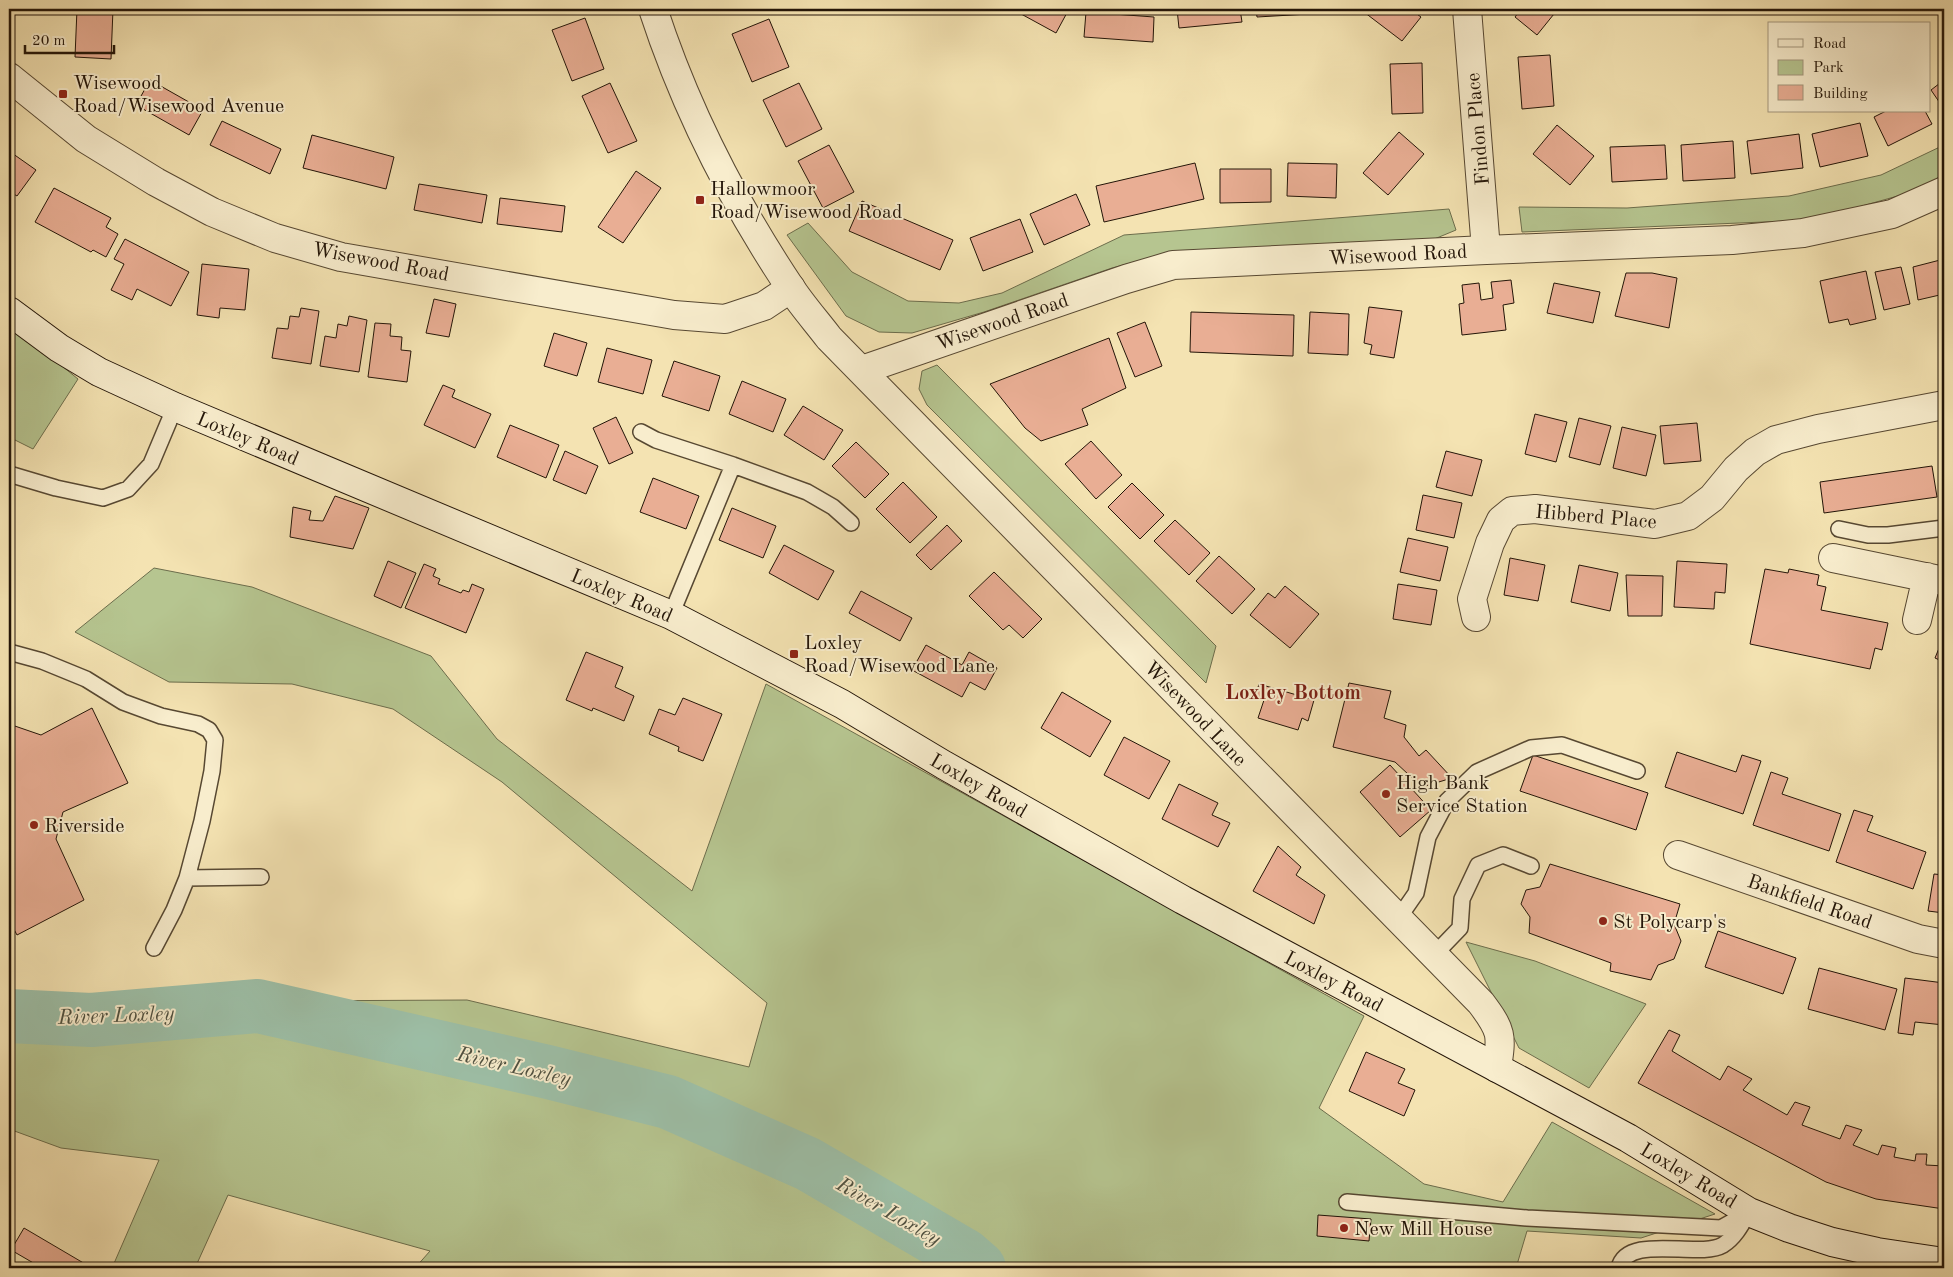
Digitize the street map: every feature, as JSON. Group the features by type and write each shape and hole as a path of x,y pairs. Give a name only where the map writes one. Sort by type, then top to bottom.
{"street":[{"name":"Wisewood Lane","path":"653,9 669,59 718,168 790,288 829,338 1482,1003 1495,1022 1501,1041 1497,1068"},
{"name":"Findon Place","path":"1467,9 1486,250"},
{"name":"Wisewood Road","path":"9,77 86,138 156,182 212,212 275,238 341,257 674,315 725,319 764,306 790,288"},
{"name":"Wisewood Road","path":"862,370 1126,279 1173,266 1732,240 1804,233 1892,214 1944,190"},
{"name":"Loxley Road","path":"9,311 59,348 98,372 175,408 671,615 842,704 944,765 1184,900 1628,1138 1749,1212 1832,1242 1877,1252 1944,1262"},
{"name":"Hibberd Place","path":"1476,617 1472,599 1487,551 1501,520 1512,511 1535,509 1655,524 1688,516 1712,498 1736,469 1755,452 1776,440 1818,429 1944,405"},
{"path":"1833,558 1936,579 1917,620"},
{"name":"Bankfield Road","path":"1678,855 1910,936 1944,944"}],"lane":[{"path":"9,474 56,488 103,498 128,489 150,464 175,408"},
{"path":"641,432 656,440 807,492 833,507 851,523"},
{"path":"671,615 733,465"},
{"path":"1840,529 1868,535 1888,535 1944,528"},
{"path":"9,652 42,661 86,679 123,702 161,716 198,724 209,730 215,740 212,771 202,821 187,878 174,910 154,948"},
{"path":"1398,919 1416,893 1428,838 1447,801 1477,772 1531,748 1562,745 1637,772"},
{"path":"1434,955 1460,928 1462,899 1478,865 1503,855 1531,866"},
{"path":"187,878 261,877"},
{"path":"1348,1202 1527,1218 1721,1228 1749,1212"},
{"path":"1619,1268 1620,1263 1633,1252 1646,1249 1699,1249 1721,1246 1736,1232 1749,1212"}],"green space":[{"path":"1944,145 1944,175 1912,192 1812,220 1522,232 1519,207 1627,208 1789,196 1881,175"},
{"path":"1449,209 1456,230 1432,240 1164,254 1112,268 984,312 912,333 879,332 846,316 787,235 808,223 852,272 908,301 959,303 1002,293 1124,235"},
{"path":"9,323 78,379 33,449 9,437"},
{"path":"937,365 1216,646 1206,683 927,405 919,389 922,371"},
{"path":"154,568 252,587 431,656 497,739 692,891 766,684 1364,1016 1319,1108 1424,1184 1503,1202 1552,1122 1715,1214 1641,1238 1527,1231 1516,1268 415,1268 430,1251 228,1195 195,1268 112,1268 159,1160 61,1148 9,1129 9,1004 73,1024 177,1021 271,1001 467,1000 749,1067 767,1003 502,782 393,709 292,684 169,682 75,632"},
{"path":"1466,942 1535,961 1646,1004 1589,1088 1519,1048"}],"building":[{"path":"77,9 113,9 111,59 75,57"},
{"path":"1012,9 1069,9 1056,33"},
{"path":"1177,9 1240,9 1242,22 1179,28"},
{"path":"1256,9 1325,9 1326,13 1257,17"},
{"path":"1360,9 1410,9 1421,17 1402,41"},
{"path":"1521,9 1558,9 1537,35 1515,17"},
{"path":"1086,12 1154,17 1153,42 1084,37"},
{"path":"585,18 604,69 572,81 552,30"},
{"path":"769,19 789,67 752,82 732,34"},
{"path":"1550,55 1554,106 1522,109 1518,57"},
{"path":"1422,63 1423,113 1392,114 1390,64"},
{"path":"150,80 203,110 189,135 136,105"},
{"path":"1944,80 1944,109 1931,90"},
{"path":"610,83 637,141 608,153 582,96"},
{"path":"799,83 822,129 786,147 763,100"},
{"path":"1884,112 1926,112 1932,124 1888,146 1874,117"},
{"path":"222,121 281,149 270,174 210,145"},
{"path":"1860,123 1868,156 1820,167 1812,134"},
{"path":"1557,125 1594,156 1570,185 1533,154"},
{"path":"1399,132 1424,154 1388,195 1363,173"},
{"path":"1799,134 1803,168 1751,174 1747,141"},
{"path":"312,135 394,157 386,189 303,168"},
{"path":"1733,141 1735,178 1683,181 1681,145"},
{"path":"829,145 854,192 823,208 798,161"},
{"path":"1665,145 1667,179 1612,182 1610,147"},
{"path":"9,151 36,170 17,196 9,191"},
{"path":"1195,163 1204,199 1104,222 1096,186"},
{"path":"1288,163 1337,164 1336,198 1287,196"},
{"path":"1220,169 1271,169 1271,202 1220,203"},
{"path":"636,171 661,188 623,243 598,227"},
{"path":"419,184 487,195 482,223 414,210"},
{"path":"54,188 111,218 106,227 118,234 106,257 93,250 91,252 35,222"},
{"path":"1076,194 1090,225 1044,245 1030,214"},
{"path":"500,198 565,206 562,232 497,224"},
{"path":"862,201 953,240 940,270 849,231"},
{"path":"1020,219 1033,252 983,271 970,238"},
{"path":"125,239 189,272 171,306 137,289 132,300 111,290 124,264 114,259"},
{"path":"1944,259 1944,294 1918,300 1913,267"},
{"path":"202,264 249,269 245,310 220,308 219,318 197,315"},
{"path":"1901,267 1910,304 1884,310 1875,272"},
{"path":"1866,271 1876,319 1850,325 1848,319 1829,323 1820,281"},
{"path":"1626,273 1652,273 1677,278 1669,328 1615,316"},
{"path":"1511,280 1514,303 1503,305 1506,330 1462,335 1459,304 1464,303 1462,285 1479,283 1481,300 1493,298 1491,282"},
{"path":"1554,283 1600,292 1593,323 1547,313"},
{"path":"434,299 456,304 449,337 426,333"},
{"path":"1369,307 1402,311 1394,358 1370,354 1372,345 1364,343"},
{"path":"301,308 319,311 311,364 272,358 277,328 288,329 290,316 299,317"},
{"path":"1191,312 1294,315 1293,356 1190,352"},
{"path":"1310,312 1349,314 1348,355 1308,353"},
{"path":"349,316 367,320 359,372 320,366 325,336 336,338 338,324 347,326"},
{"path":"1145,322 1162,366 1135,377 1117,333"},
{"path":"375,323 391,324 390,336 402,337 401,350 411,351 407,382 368,377"},
{"path":"554,333 587,343 577,376 544,366"},
{"path":"1109,338 1126,388 1082,409 1088,425 1041,441 1025,428 990,384"},
{"path":"607,348 652,360 643,394 598,382"},
{"path":"674,361 720,376 709,411 662,396"},
{"path":"742,381 786,399 773,432 729,414"},
{"path":"443,385 455,390 452,397 491,414 475,448 424,425"},
{"path":"803,406 843,430 824,460 784,435"},
{"path":"1535,414 1567,422 1556,462 1525,454"},
{"path":"616,417 633,453 609,464 593,428"},
{"path":"1579,418 1611,426 1600,465 1569,457"},
{"path":"1697,423 1701,461 1664,464 1660,426"},
{"path":"510,425 559,445 546,478 497,457"},
{"path":"1622,427 1656,435 1646,476 1613,468"},
{"path":"1091,441 1122,475 1096,499 1065,464"},
{"path":"856,442 889,474 865,498 832,466"},
{"path":"565,451 598,466 586,494 553,480"},
{"path":"1446,451 1482,460 1472,496 1436,487"},
{"path":"1932,466 1937,497 1824,513 1820,482"},
{"path":"653,478 699,496 686,529 640,512"},
{"path":"903,482 937,517 910,543 876,509"},
{"path":"1132,483 1164,515 1140,539 1108,507"},
{"path":"1423,495 1462,503 1454,538 1416,530"},
{"path":"335,496 369,508 353,549 290,537 293,507 311,511 309,520 323,521"},
{"path":"732,508 776,526 763,558 719,540"},
{"path":"1175,520 1210,553 1189,575 1154,541"},
{"path":"947,525 962,541 931,570 916,555"},
{"path":"1408,538 1448,547 1440,581 1400,572"},
{"path":"784,545 834,571 818,600 769,573"},
{"path":"1219,556 1255,589 1232,614 1196,581"},
{"path":"1510,558 1545,565 1538,601 1504,595"},
{"path":"388,561 416,573 401,608 374,596"},
{"path":"1677,561 1727,564 1725,593 1715,592 1714,609 1674,607"},
{"path":"424,564 436,569 433,576 440,579 438,584 461,593 463,590 469,592 472,584 484,589 466,633 405,608"},
{"path":"1579,565 1618,573 1610,611 1571,602"},
{"path":"1765,569 1788,573 1789,569 1819,575 1817,585 1826,587 1821,610 1888,623 1882,650 1875,648 1870,669 1750,644"},
{"path":"994,572 1042,619 1023,638 1009,625 1003,630 969,596"},
{"path":"1626,575 1663,576 1662,616 1628,616"},
{"path":"1398,584 1437,590 1431,625 1393,619"},
{"path":"1285,586 1319,614 1290,648 1250,615 1268,593 1275,598"},
{"path":"861,591 912,618 900,641 849,613"},
{"path":"1944,636 1944,662 1935,658"},
{"path":"926,645 962,665 969,652 997,668 985,690 970,682 962,697 912,670"},
{"path":"586,652 623,667 615,687 634,696 624,721 593,708 592,711 566,700"},
{"path":"1349,683 1391,691 1384,718 1406,725 1404,737 1419,756 1426,750 1452,778 1422,787 1395,762 1333,747"},
{"path":"1259,684 1314,700 1308,721 1302,718 1298,730 1258,718 1264,700 1255,697"},
{"path":"1062,692 1111,721 1090,757 1041,728"},
{"path":"683,698 722,714 703,761 678,751 679,747 649,734 659,709 675,715"},
{"name":"Riverside","path":"92,708 128,783 63,812 56,839 84,900 17,935 9,920 9,724 41,735"},
{"path":"1124,737 1170,761 1149,799 1104,775"},
{"path":"1677,752 1736,772 1742,755 1761,761 1743,814 1665,787"},
{"path":"1533,755 1648,793 1636,830 1520,791"},
{"path":"1390,765 1431,810 1400,837 1360,792"},
{"path":"1771,772 1788,778 1782,794 1841,814 1829,851 1753,825"},
{"path":"1179,784 1218,803 1212,815 1230,823 1218,847 1162,819"},
{"path":"1854,810 1873,816 1867,831 1926,852 1913,889 1836,862"},
{"path":"1278,846 1301,867 1296,875 1325,895 1314,924 1253,891"},
{"name":"St Polycarp's","path":"1550,864 1680,904 1674,924 1681,941 1674,959 1658,965 1651,980 1610,971 1611,963 1529,933 1530,917 1521,904 1526,890 1540,887"},
{"path":"1934,874 1944,875 1944,913 1928,911"},
{"path":"1718,931 1796,958 1783,994 1705,967"},
{"path":"1819,968 1897,989 1885,1030 1808,1009"},
{"path":"1905,978 1944,983 1944,1025 1915,1022 1913,1035 1898,1033"},
{"path":"1669,1030 1680,1035 1672,1051 1720,1080 1728,1066 1752,1079 1743,1090 1787,1115 1795,1102 1810,1107 1802,1125 1840,1139 1846,1125 1862,1130 1853,1145 1878,1155 1882,1145 1896,1148 1894,1157 1915,1161 1916,1154 1927,1154 1926,1165 1944,1166 1944,1209 1876,1199 1826,1182 1638,1083"},
{"path":"1366,1052 1405,1069 1398,1083 1415,1090 1404,1116 1349,1091"},
{"name":"New Mill House","path":"1318,1215 1371,1219 1369,1241 1317,1236"},
{"path":"24,1228 92,1268 42,1268 11,1250"}],"waterway":[{"name":"River Loxley","path":"9,1016 91,1020 258,1006 548,1072 668,1102 808,1164 964,1255 979,1268"}],"place":[{"name":"Wisewood Road/Wisewood Avenue","path":"63,94"},
{"name":"Hallowmoor Road/Wisewood Road","path":"700,200"},
{"name":"Loxley Road/Wisewood Lane","path":"794,654"},
{"name":"High Bank Service Station","path":"1386,794"},
{"name":"Riverside","path":"34,825"},
{"name":"St Polycarp's","path":"1603,921"},
{"name":"New Mill House","path":"1344,1228"}],"district":[{"name":"Loxley Bottom","path":"1293,692"}]}
